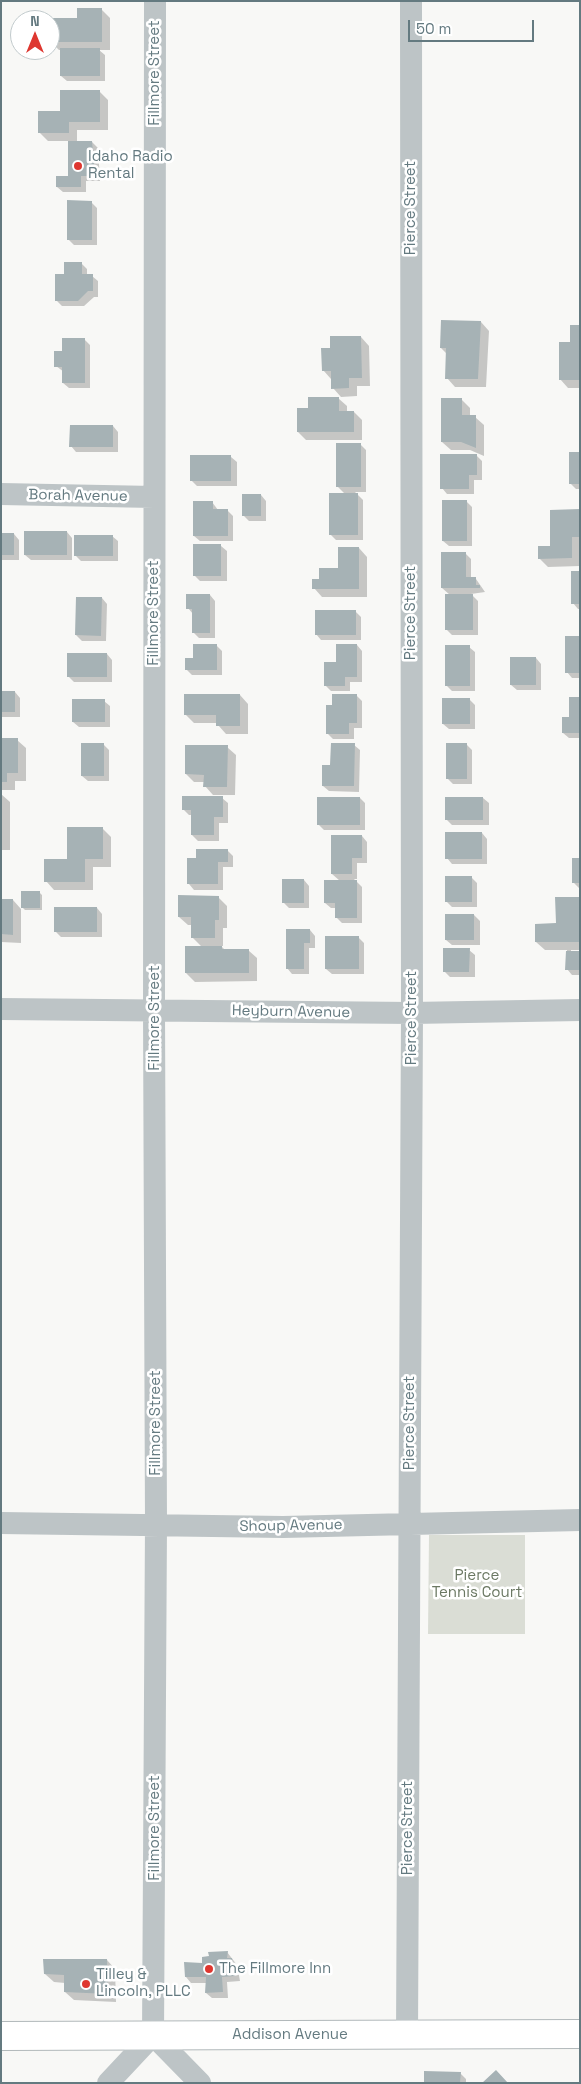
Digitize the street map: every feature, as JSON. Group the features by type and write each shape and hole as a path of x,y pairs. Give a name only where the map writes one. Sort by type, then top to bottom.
{"main road":[{"name":"Addison Avenue","path":"1,2036 580,2034"}],"street":[{"name":"Fillmore Street","path":"153,2036 156,1524 154,1010 155,1"},
{"name":"Pierce Street","path":"407,2034 412,1013 411,1"},
{"name":"Borah Avenue","path":"1,494 154,497"},
{"name":"Heyburn Avenue","path":"1,1009 278,1013 580,1010"},
{"name":"Shoup Avenue","path":"1,1523 283,1527 580,1520"},
{"path":"108,2083 153,2036 200,2083"}],"green space":[{"name":"Pierce Tennis Court","path":"429,1535 525,1535 525,1634 428,1634"}],"building":[{"path":"77,8 102,8 102,42 60,42 60,18 77,18"},
{"path":"60,48 100,48 100,76 60,76"},
{"path":"60,90 100,90 100,122 69,122 69,133 38,133 38,111 60,111"},
{"path":"68,141 92,141 95,176 81,176 81,187 56,187 56,176 68,176"},
{"path":"67,200 92,201 92,240 67,240"},
{"path":"64,262 82,262 82,274 93,274 93,291 88,291 78,301 55,301 55,274 64,274"},
{"path":"441,320 481,321 478,379 445,379 446,348 440,348"},
{"path":"570,325 580,325 580,380 559,380 559,342 570,342"},
{"path":"330,336 361,336 362,378 349,378 349,388 331,389 331,371 322,371 321,348 330,348"},
{"path":"62,338 85,338 85,383 62,383 62,367 54,367 54,351 62,351"},
{"path":"308,397 339,397 339,411 354,411 354,432 297,432 297,408 308,408"},
{"path":"441,398 462,398 462,415 476,415 476,448 461,442 441,442"},
{"path":"70,425 113,425 113,447 69,447"},
{"path":"336,443 361,443 361,487 336,487"},
{"path":"569,452 580,452 580,484 569,484"},
{"path":"440,454 477,454 477,475 469,475 469,489 440,489"},
{"path":"190,455 231,455 231,481 190,481"},
{"path":"329,493 358,493 358,535 329,535"},
{"path":"242,494 261,494 261,516 242,516"},
{"path":"442,500 467,500 467,541 442,541"},
{"path":"193,501 213,501 213,509 228,509 228,536 193,536"},
{"path":"580,509 580,537 572,537 572,558 538,559 538,546 550,546 550,510"},
{"path":"24,531 67,531 67,555 24,555"},
{"path":"1,533 14,533 14,555 1,555"},
{"path":"74,535 113,535 113,556 74,556"},
{"path":"193,544 221,544 221,576 193,576"},
{"path":"338,547 359,547 359,589 312,589 312,579 319,579 319,568 338,568"},
{"path":"441,552 466,552 466,577 476,577 476,585 480,585 480,588 441,588"},
{"path":"571,571 580,571 580,604 571,604"},
{"path":"186,594 210,594 210,633 192,633 192,609 186,609"},
{"path":"445,594 473,594 473,630 445,630"},
{"path":"76,597 102,597 101,636 75,635"},
{"path":"315,610 356,610 356,635 315,635"},
{"path":"565,636 580,636 580,673 565,673"},
{"path":"193,644 217,644 217,670 185,670 185,658 193,658"},
{"path":"336,644 357,644 357,677 345,677 345,686 324,686 324,662 336,662"},
{"path":"445,645 470,645 470,686 445,686"},
{"path":"67,653 107,653 107,677 67,677"},
{"path":"510,657 536,657 536,685 510,685"},
{"path":"1,691 15,691 15,712 1,712"},
{"path":"184,694 240,694 240,726 216,726 216,715 184,715"},
{"path":"332,694 357,694 357,723 349,723 349,734 326,734 326,705 332,705"},
{"path":"569,697 580,697 580,733 562,733 562,717 569,717"},
{"path":"442,698 470,698 470,724 442,724"},
{"path":"72,699 105,699 105,722 72,722"},
{"path":"1,738 18,738 18,773 7,773 7,782 1,782"},
{"path":"81,743 104,743 104,776 81,776"},
{"path":"331,743 355,743 354,786 322,786 322,765 330,765"},
{"path":"446,743 467,743 467,779 446,779"},
{"path":"185,745 228,745 227,787 203,787 204,775 185,774"},
{"path":"182,796 223,796 223,817 214,817 214,835 191,835 191,810 182,810"},
{"path":"317,797 360,797 360,825 317,825"},
{"path":"445,797 483,797 483,820 445,820"},
{"path":"67,827 103,827 103,859 85,859 85,882 44,882 44,859 67,859"},
{"path":"445,832 482,832 482,859 445,859"},
{"path":"331,835 362,835 362,858 352,858 352,874 331,874"},
{"path":"196,849 228,849 228,862 218,862 218,884 187,884 187,858 196,858"},
{"path":"572,858 580,858 580,883 572,883"},
{"path":"445,876 472,876 472,902 445,902"},
{"path":"282,879 304,879 304,903 282,903"},
{"path":"324,880 357,880 357,918 335,918 335,903 324,903"},
{"path":"21,891 40,891 40,908 21,908"},
{"path":"178,895 219,896 219,920 215,920 215,938 191,938 191,917 178,917"},
{"path":"555,897 580,897 580,942 535,942 535,924 556,923"},
{"path":"1,899 13,899 13,935 1,934"},
{"path":"54,907 97,907 97,932 54,932"},
{"path":"445,914 474,914 474,940 445,940"},
{"path":"286,929 310,929 310,943 304,943 304,969 286,969"},
{"path":"325,936 359,936 359,969 325,969"},
{"path":"185,946 222,946 222,949 249,949 249,973 185,973"},
{"path":"443,948 470,948 469,972 443,972"},
{"path":"566,951 580,951 580,970 565,970"},
{"name":"The Fillmore Inn","path":"228,1951 227,1958 232,1958 235,1976 222,1977 223,1992 205,1993 206,1977 185,1977 184,1962 202,1963 202,1957 209,1956 208,1952"},
{"name":"Tilley & Lincoln, PLLC","path":"43,1959 107,1959 108,1994 64,1992 64,1975 44,1974"},
{"path":"496,2070 508,2083 482,2083"},
{"path":"424,2071 461,2072 460,2083 424,2083"}],"place":[{"name":"Idaho Radio Rental","path":"78,166"},
{"name":"The Fillmore Inn","path":"209,1969"},
{"name":"Tilley & Lincoln, PLLC","path":"86,1984"}]}
